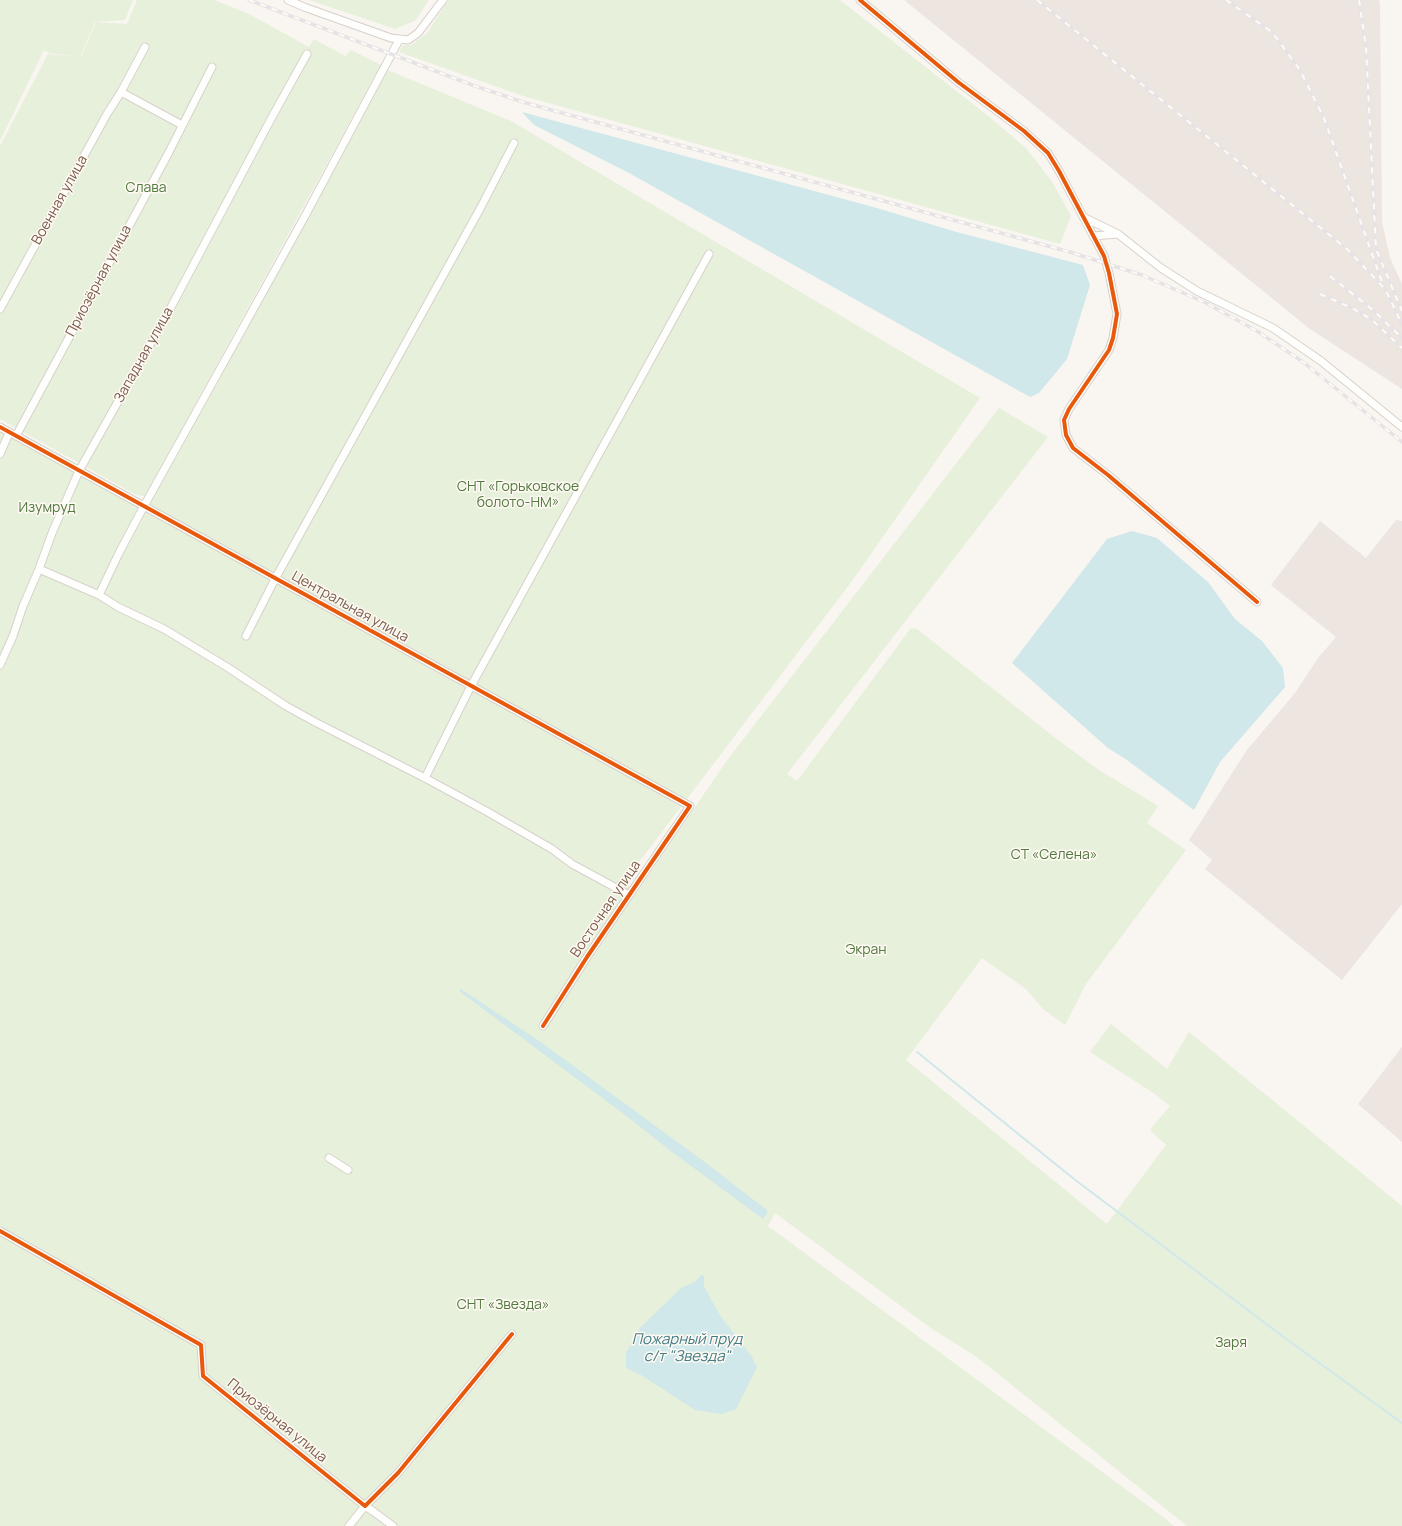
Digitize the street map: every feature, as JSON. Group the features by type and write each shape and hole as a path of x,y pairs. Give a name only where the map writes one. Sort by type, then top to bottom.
{"street":[{"path":"288,0 399,40 408,40 418,33 443,0"},
{"path":"860,0 958,82 1024,131 1048,153 1104,256 1117,314 1113,338 1106,355 1069,409 1064,420 1066,435 1073,448 1163,521 1257,602"},
{"path":"99,595 144,506 305,216 399,40"},
{"name":"Военная улица","path":"0,309 107,114 122,92 145,47"},
{"name":"Западная улица","path":"0,665 13,636 23,606 39,569 52,533 79,471 170,310 307,54"},
{"name":"Приозёрная улица","path":"0,454 165,159 212,67"},
{"path":"122,92 182,125"},
{"path":"246,636 275,579 481,207 514,143"},
{"path":"1083,217 1118,234 1161,268 1197,291 1273,328 1321,361 1402,427"},
{"path":"1093,236 1118,234"},
{"path":"425,778 471,686 709,254"},
{"name":"Центральная улица","path":"0,427 690,806"},
{"path":"39,569 99,595 118,607 164,629 298,713 425,778 552,849 572,864 629,895"},
{"name":"Восточная улица","path":"543,1026 587,957 690,806"},
{"path":"329,1158 348,1170"},
{"name":"Приозёрная улица","path":"0,1231 201,1344 204,1376 364,1506"},
{"path":"349,1526 364,1506 398,1473 512,1334"},
{"path":"364,1506 393,1526"}],"shaded area":[{"path":"904,0 1379,0 1382,222 1390,258 1402,284 1402,389 1310,329"},
{"path":"1396,520 1402,521 1402,904 1342,980 1205,869 1212,860 1189,840 1247,750 1295,693 1318,658 1336,637 1271,585 1320,521 1366,558"},
{"path":"1402,1047 1402,1142 1358,1104"}],"green space":[{"path":"0,0 133,0 125,20 95,22 80,57 49,53 44,50 0,141"},
{"name":"Слава","path":"137,0 214,0 249,14 309,47 314,39 345,56 351,50 381,65 145,496 136,495 0,419 0,146 48,54 81,57 96,22 127,24"},
{"path":"309,0 429,0 415,21 395,29"},
{"path":"449,0 840,0 982,111 1026,148 1053,183 1071,216 1060,244 523,96 399,52 403,45 411,45 426,34"},
{"path":"385,69 511,121 980,398 852,581 624,882 637,892 728,759 999,408 1048,437 787,774 797,781 911,628 917,629 1058,740 1099,770 1158,806 1147,823 1186,850 1086,984 1065,1025 1043,1009 1026,989 982,958 906,1060 1107,1224 1166,1145 1150,1130 1170,1106 1155,1094 1090,1052 1111,1024 1167,1069 1189,1032 1402,1206 1402,1526 1187,1526 977,1357 932,1329 775,1213 768,1226 1174,1526 0,1526 0,430 144,509 207,402"}],"water":[{"path":"522,112 877,208 953,231 1083,265 1090,285 1067,359 1039,393 1030,397 629,173 534,125"},
{"path":"1132,531 1157,538 1208,582 1235,619 1262,641 1283,668 1285,687 1220,762 1194,810 1127,760 1108,748 1012,663 1107,539"},
{"path":"461,989 542,1043 706,1163 768,1211 763,1219 459,991"},
{"name":"Пожарный пруд с/т \"Звезда\"","path":"701,1275 704,1276 704,1286 719,1314 752,1357 757,1367 736,1409 722,1414 695,1410 641,1375 626,1368 626,1353 640,1328 681,1288 695,1282"}],"waterway":[{"path":"917,1052 1074,1179 1285,1338 1402,1423"}],"railway":[{"path":"249,0 475,86 526,103 1070,252 1142,275 1206,303 1257,331 1303,362 1402,442"},
{"path":"1037,0 1347,249 1385,289 1402,324"},
{"path":"1226,0 1272,32 1300,70 1324,118 1383,285"},
{"path":"1359,0 1366,47 1376,249 1402,311"},
{"path":"1330,276 1373,310 1402,338"},
{"path":"1320,294 1352,308 1371,319 1402,348"}],"cycle path":[{"path":"860,0 958,82 1024,131 1048,153 1104,256 1117,314 1113,338 1109,350 1069,409 1064,420 1066,435 1073,448 1108,475 1257,602"},
{"path":"0,427 690,806 587,957 543,1026"},
{"path":"0,1231 201,1345 203,1376 365,1506 398,1473 512,1334"}],"park label":[{"name":"СНТ «Горьковское болото-НМ»","path":"518,496"},
{"name":"Изумруд","path":"47,508"},
{"name":"СТ «Селена»","path":"1054,855"},
{"name":"Экран","path":"866,950"},
{"name":"СНТ «Звезда»","path":"503,1305"},
{"name":"Заря","path":"1231,1343"}]}
